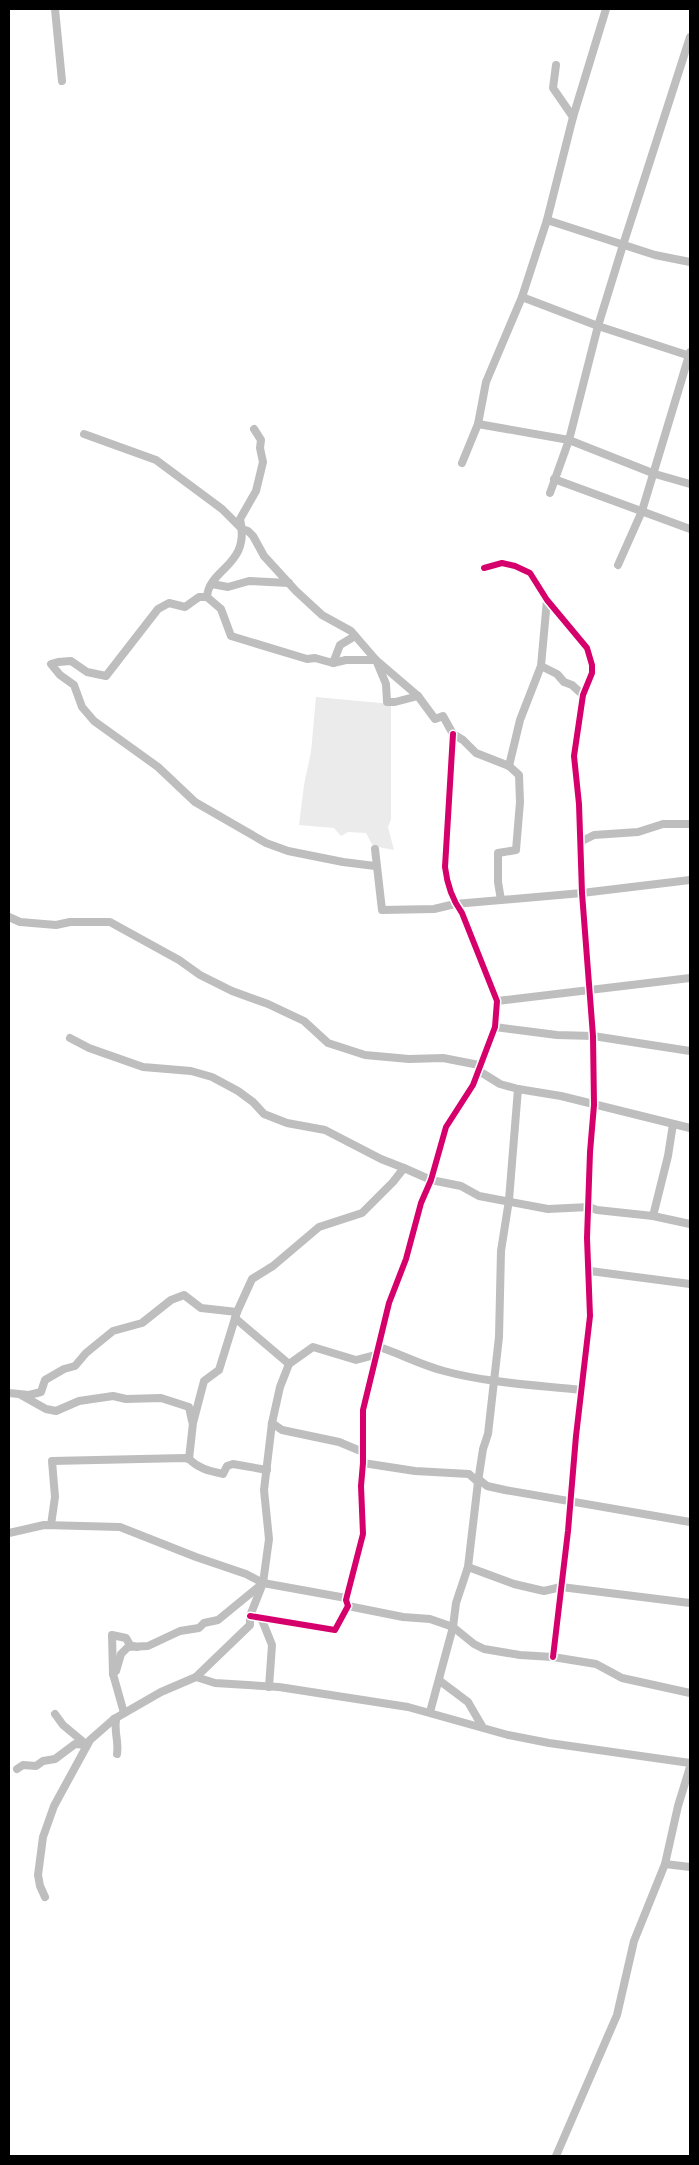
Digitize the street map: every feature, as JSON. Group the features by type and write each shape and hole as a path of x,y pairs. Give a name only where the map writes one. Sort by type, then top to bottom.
{"street":[{"path":"55,9 62,81"},
{"path":"462,463 478,424 486,382 522,297 547,220 572,117 606,9"},
{"path":"550,493 569,440 598,326 690,37"},
{"path":"556,65 553,88 572,117"},
{"path":"547,220 655,255 690,262"},
{"path":"522,297 598,326 690,355 642,511 618,565"},
{"path":"478,424 569,440 654,474 690,484"},
{"path":"207,597 212,584 239,552 242,529 240,519 256,491 263,462 260,448 261,440 254,429"},
{"path":"84,434 165,465 222,509 242,529 248,531 253,536 264,556 290,584 322,615 351,631 376,660 418,696 435,718 443,716 454,734 476,753 509,766 519,774 520,802 516,850 498,853 498,882 501,900"},
{"path":"554,479 690,529"},
{"path":"484,568 502,563 515,566 530,574 547,600 589,652 592,673 583,695 574,756 579,804 582,893 593,1036 594,1105 590,1152 587,1238 590,1271 590,1316 553,1657"},
{"path":"212,584 228,587 249,581 290,584"},
{"path":"375,866 343,862 288,850 266,842 194,802 158,767 94,722 82,707 74,685 60,675 52,664 71,661 87,672 106,676 158,609 169,603 185,607 199,597 207,597 221,609 231,636 306,659 315,658 333,662 376,660"},
{"path":"509,766 520,720 541,666 547,600"},
{"path":"333,662 340,645 355,636"},
{"path":"376,660 386,684 387,702 395,702 418,696"},
{"path":"541,666 557,674 564,682 572,685 583,695"},
{"path":"250,1616 262,1620 335,1630 347,1602 363,1534 361,1486 363,1410 389,1303 406,1259 421,1203 431,1180 446,1127 473,1085 494,1027 496,1001 462,913 455,904 447,884 445,867 454,734"},
{"path":"580,842 594,835 638,832 663,824 690,824"},
{"path":"375,849 375,866 382,910 434,909 455,904 582,893 690,880"},
{"path":"9,917 20,922 56,924 110,922 179,960 208,979 304,1021 328,1043 365,1055 409,1059 444,1058 479,1068 500,1084 561,1096 690,1128"},
{"path":"496,1001 690,978"},
{"path":"494,1027 557,1035 593,1036 690,1051"},
{"path":"70,1038 89,1048 143,1067 191,1071 212,1077 238,1091 253,1102 264,1114 287,1123 325,1130 381,1159 431,1180 461,1186 480,1196 509,1200 548,1209 589,1207 597,1210 653,1216 690,1224"},
{"path":"430,1712 440,1681 453,1627 456,1603 468,1567 478,1482 483,1449 488,1434 499,1337 501,1251 509,1200 518,1089"},
{"path":"653,1216 668,1156 673,1124"},
{"path":"189,1460 193,1423 204,1381 219,1370 236,1315 252,1279 273,1266 319,1227 362,1213 393,1182 404,1168"},
{"path":"590,1271 690,1284"},
{"path":"9,1393 21,1395 41,1392 46,1380 64,1369 75,1366 86,1353 113,1331 142,1323 171,1300 184,1295 201,1308 236,1315 289,1364"},
{"path":"45,1897 38,1875 43,1837 54,1806 90,1740 114,1719 161,1692 196,1677 250,1625 250,1616 263,1583 269,1539 264,1490 272,1423 280,1387 289,1364 313,1347 356,1360 377,1351 437,1369 494,1380 581,1390"},
{"path":"21,1395 46,1409 56,1411 79,1401 113,1396 126,1399 161,1398 188,1407 193,1423"},
{"path":"272,1423 282,1430 339,1442 363,1452"},
{"path":"51,1525 54,1497 52,1461 185,1458 194,1465 210,1472 223,1474 227,1466 233,1464 267,1470"},
{"path":"363,1463 415,1471 469,1474 478,1482 481,1481 487,1486 504,1490 571,1500 690,1522"},
{"path":"9,1533 51,1525 120,1527 196,1557 246,1574 263,1583 403,1617 430,1619 453,1627 474,1644 484,1649 596,1664 622,1678 690,1693"},
{"path":"468,1567 514,1584 544,1591 561,1587 690,1603"},
{"path":"113,1674 122,1654 128,1648 148,1646 180,1631 199,1628 204,1623 218,1620 263,1583"},
{"path":"262,1620 272,1645 269,1687"},
{"path":"124,1714 113,1674 112,1635 126,1638 130,1645 137,1647"},
{"path":"196,1677 215,1683 269,1687 430,1712 508,1735 550,1744 690,1763"},
{"path":"440,1681 468,1702 482,1726"},
{"path":"55,1714 63,1725 87,1745"},
{"path":"114,1719 116,1720 115,1728 119,1744 117,1754"},
{"path":"17,1769 23,1766 36,1766 43,1761 52,1760 66,1753 75,1744 87,1745"},
{"path":"556,2156 617,2014 634,1941 666,1864 678,1806 690,1767"},
{"path":"666,1864 690,1867"}],"shaded area":[{"path":"316,697 391,704 391,819 388,827 394,850 373,846 366,833 348,832 341,836 334,828 299,825 304,785 311,752"}],"cycle path":[{"path":"484,568 502,563 515,566 530,573 547,600 587,648 592,665 592,673 583,695 574,756 579,804 582,893 593,1036 594,1105 590,1152 587,1238 590,1316 553,1657"},
{"path":"250,1616 335,1630 348,1606 346,1600 363,1534 361,1486 363,1410 389,1303 406,1259 421,1203 431,1180 446,1127 473,1085 495,1027 497,1001 462,913 452,896 445,867 453,734"}]}
